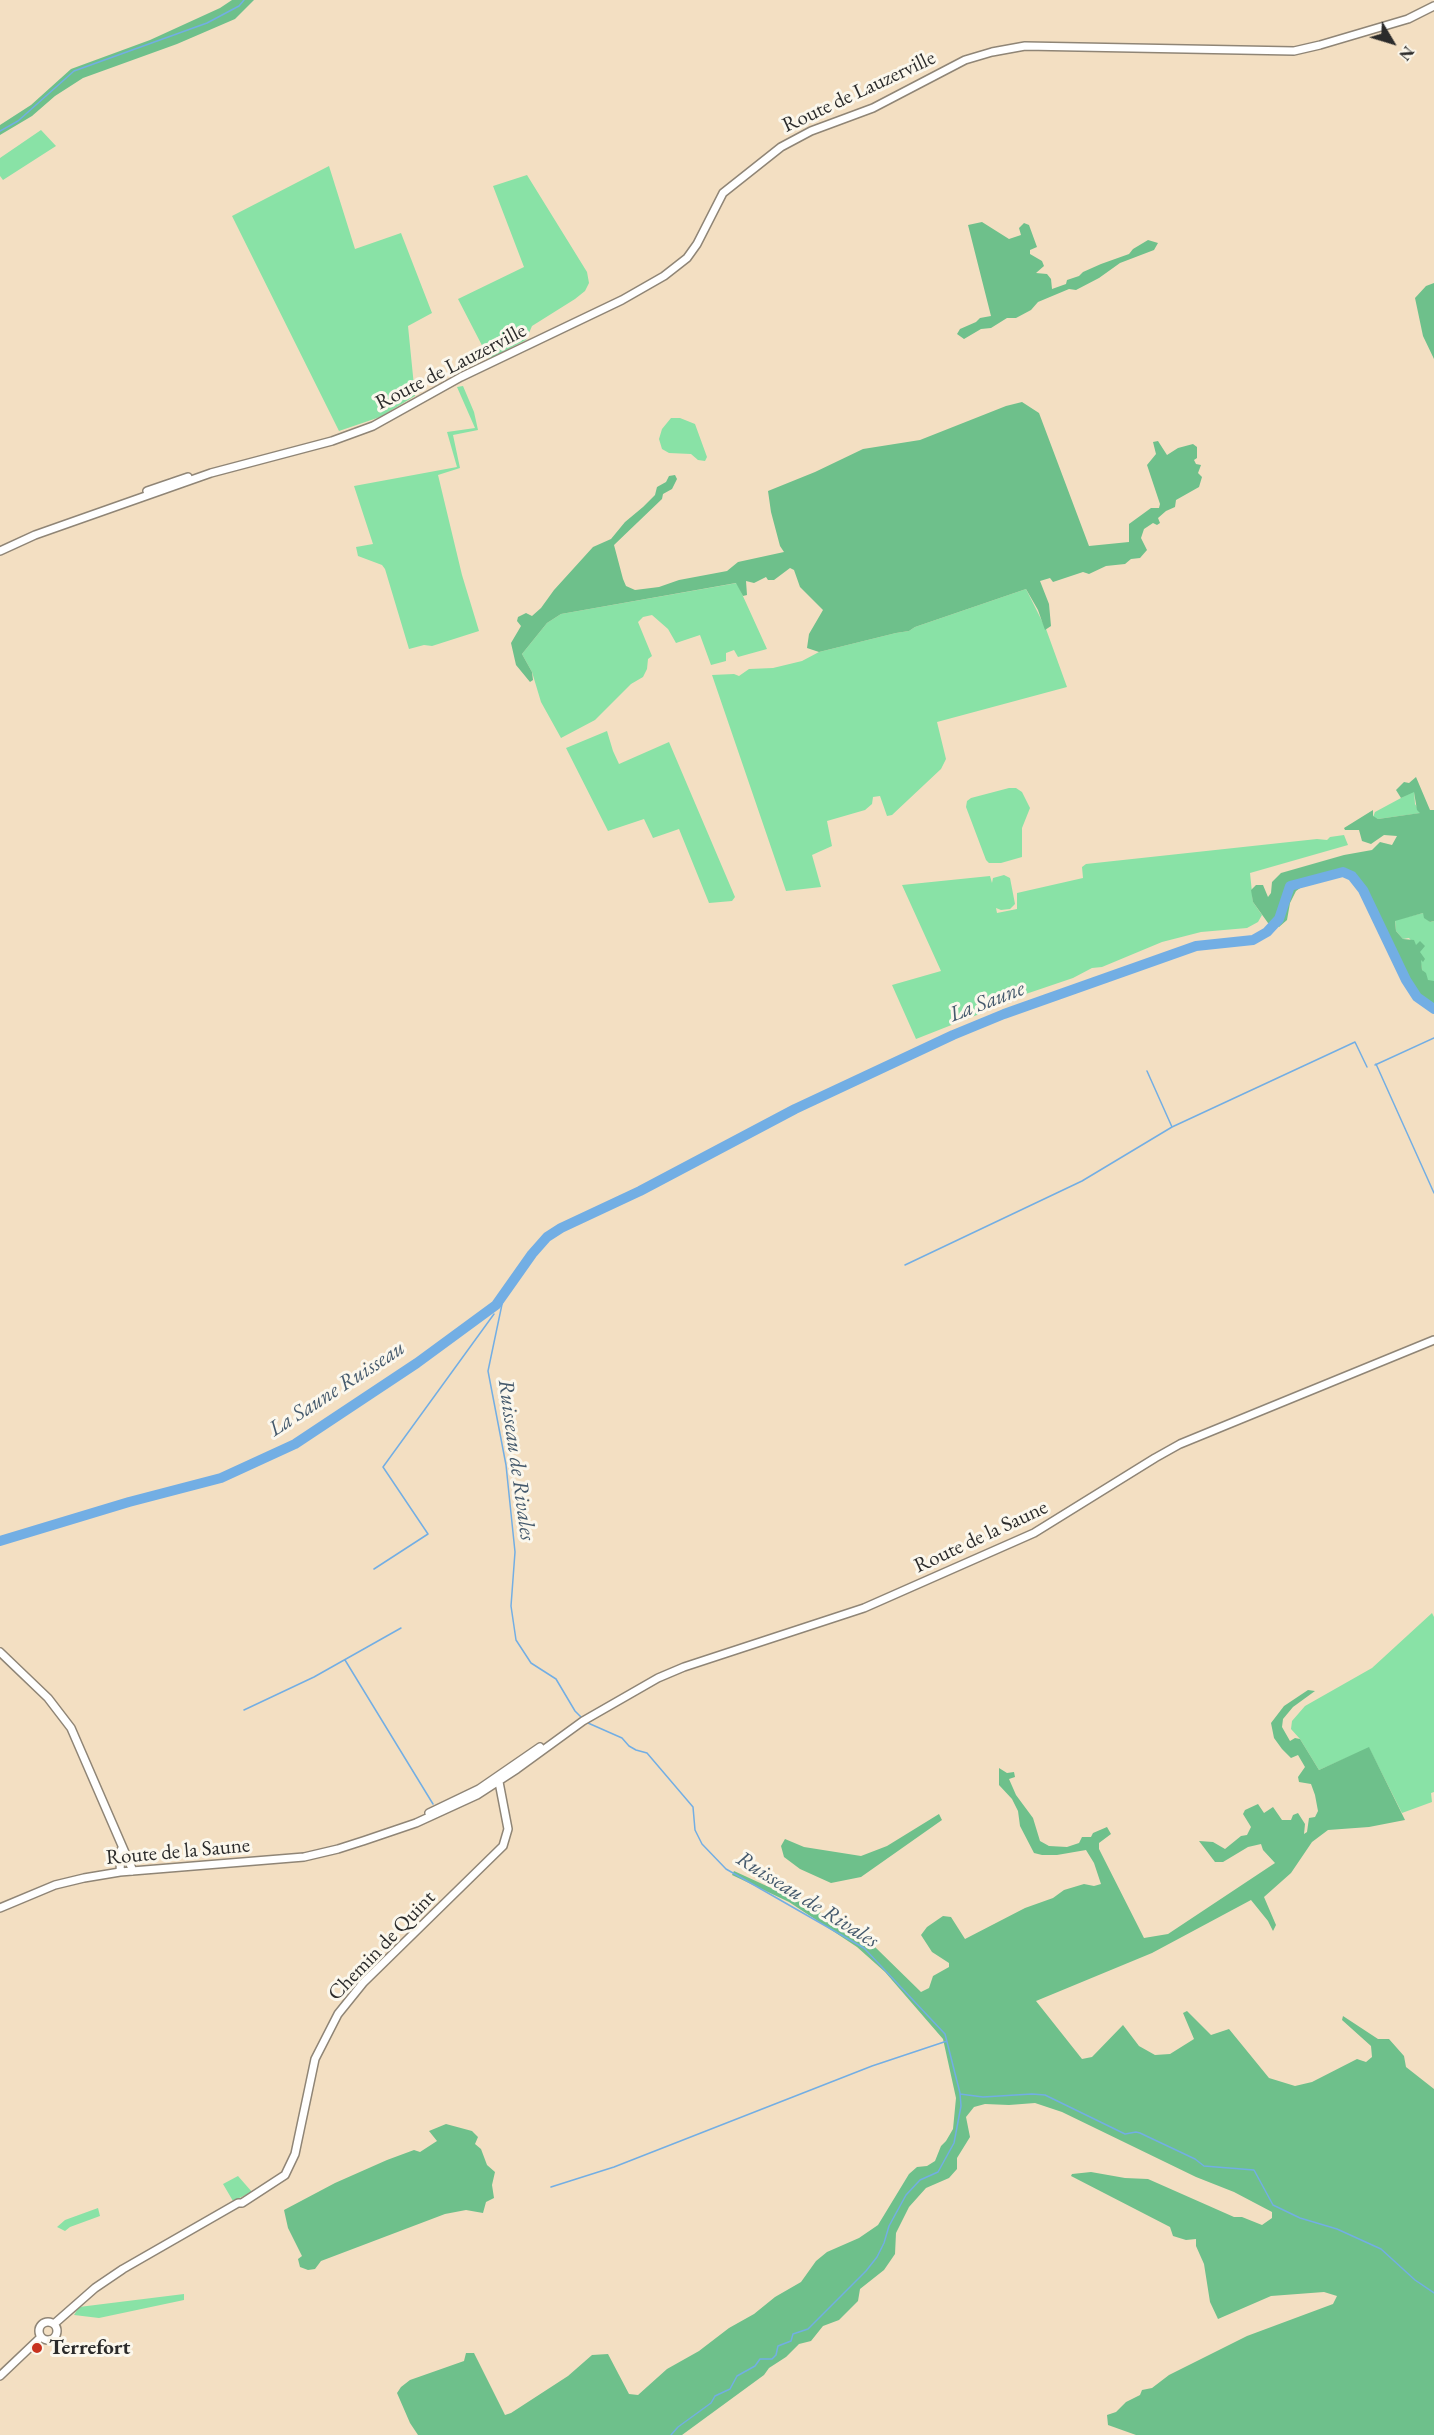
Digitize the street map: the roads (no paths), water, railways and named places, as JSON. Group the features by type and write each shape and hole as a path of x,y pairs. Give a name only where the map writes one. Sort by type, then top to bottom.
{"street":[{"path":"1432,0 1434,6"},
{"name":"Route de Lauzerville","path":"0,551 35,535 211,473 332,441 373,426 461,377 641,290 673,270 697,244 723,193 781,147 811,131 873,108 965,60 1025,46 1294,51 1408,19 1434,6"},
{"name":"Route de la Saune","path":"0,1908 55,1886 120,1872 304,1857 389,1834 439,1814 494,1783 542,1746 623,1696 666,1675 720,1655 848,1615 1050,1525 1167,1450 1434,1340"},
{"path":"0,1652 48,1698 67,1721 133,1871"},
{"name":"Chemin de Quint","path":"54,2324 95,2288 134,2261 248,2200 285,2175 295,2154 312,2069 330,2027 363,1983 500,1851 506,1841 508,1829 502,1800 494,1783"},
{"path":"120,1845 120,1872"},
{"path":"49,2322 54,2324 57,2331 55,2336 48,2340 41,2337 39,2330 41,2325 49,2322"},
{"path":"0,2376 41,2337"}],"waterway":[{"path":"0,131 18,121 74,71 207,23 239,6 244,0"},
{"name":"La Saune","path":"0,1541 129,1502 221,1478 295,1444 417,1363 496,1305 532,1254 547,1237 561,1228 640,1191 795,1109 953,1035 1004,1014 1196,946 1253,940 1267,932 1279,919 1290,886 1343,872 1352,876 1363,890 1406,980 1417,997 1434,1009"},
{"path":"1375,1065 1434,1038"},
{"path":"905,1265 1082,1181 1172,1127 1355,1042 1367,1067"},
{"path":"1376,1064 1434,1193"},
{"path":"1147,1071 1172,1127"},
{"name":"Ruisseau de Rivales","path":"505,1290 488,1371 506,1465 515,1552 511,1606 516,1640 531,1663 556,1679 581,1717"},
{"path":"374,1569 428,1534 383,1467 494,1314"},
{"path":"244,1710 314,1677 401,1628"},
{"path":"345,1660 433,1804"},
{"name":"Ruisseau de Rivales","path":"588,1723 622,1738 636,1750 647,1753 693,1807 695,1830 702,1844 726,1869 864,1948 945,2034 960,2093 961,2106 954,2143 938,2172 920,2180 906,2195 889,2226 877,2257 866,2271 808,2329 793,2334 791,2341 778,2346 776,2355 772,2359 760,2359 755,2366 737,2376 730,2389 715,2396 711,2403 678,2427 671,2435"},
{"path":"551,2187 614,2167 872,2066 947,2041"},
{"path":"960,2094 983,2097 1045,2095 1125,2134 1140,2133 1195,2159 1204,2166 1254,2170 1273,2205 1300,2218 1337,2229 1381,2249 1415,2280 1434,2293"}],"place":[{"name":"Terrefort","path":"37,2348"}],"water label":[{"name":"La Saune Ruisseau","path":"337,1389"}]}
